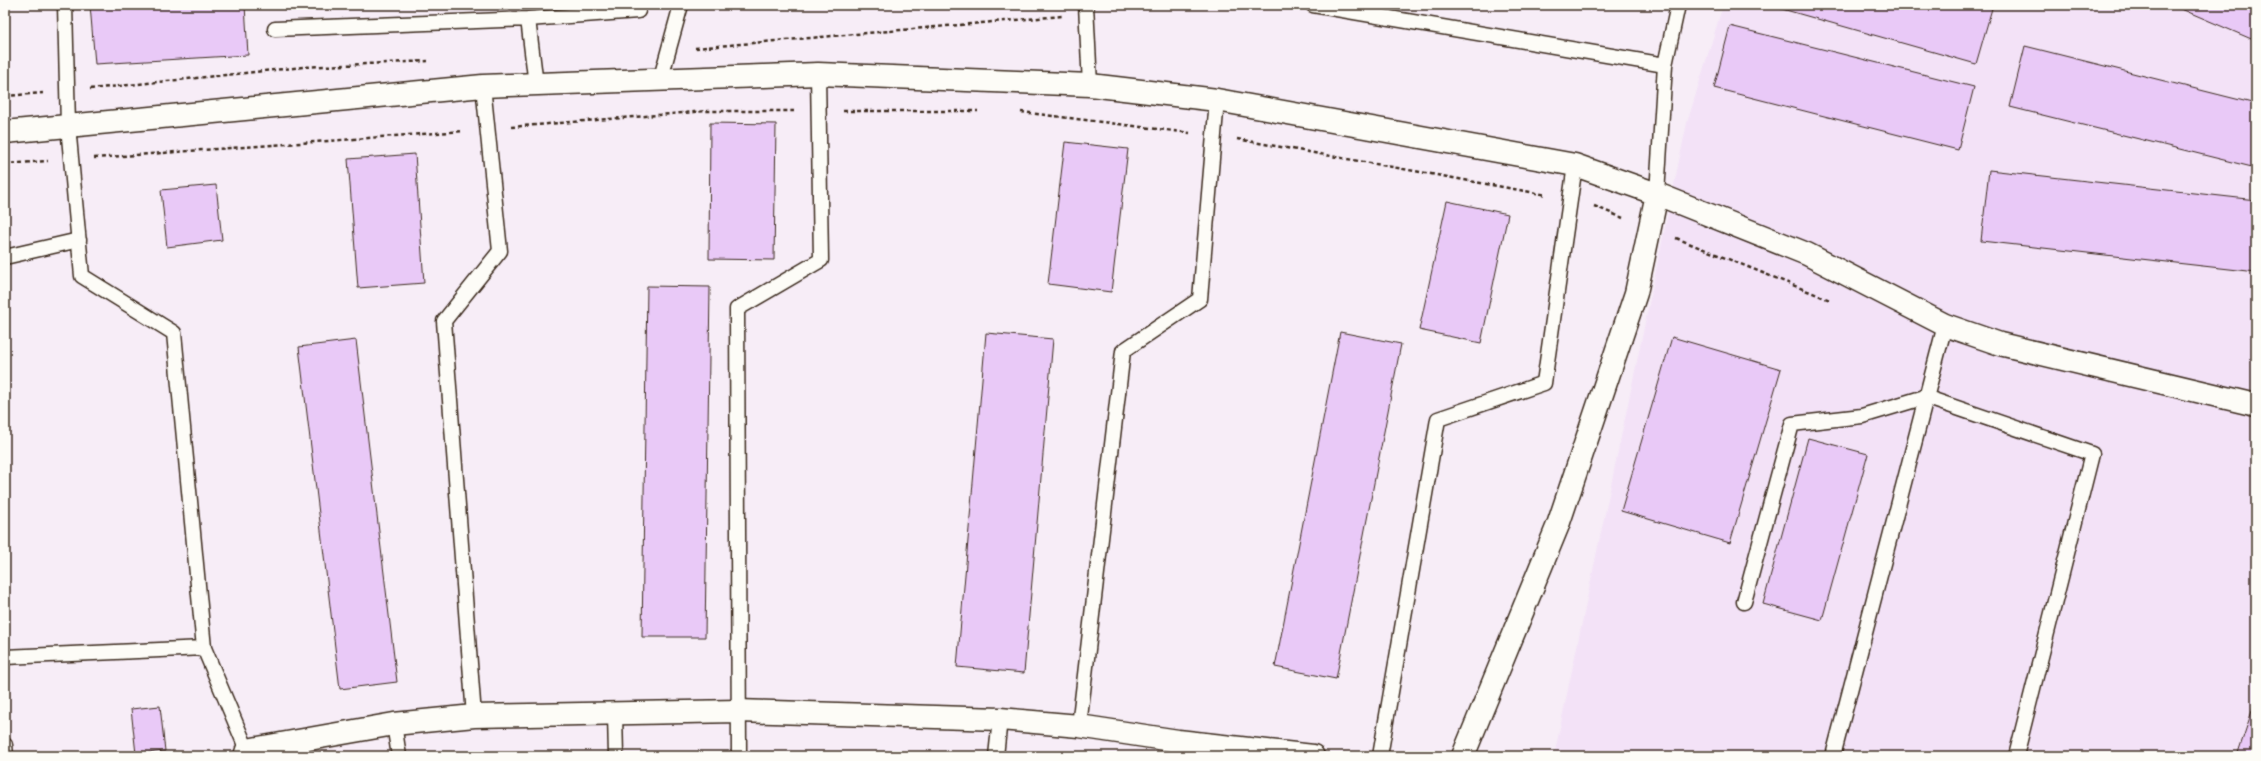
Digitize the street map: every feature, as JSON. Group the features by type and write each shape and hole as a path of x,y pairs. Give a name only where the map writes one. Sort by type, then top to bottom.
{"street":[{"path":"5,132 483,86 660,81 818,74 1090,85 1217,100 1575,165 1657,194 1807,254 1945,325 2000,344 2256,405"},
{"path":"1463,756 1558,525 1636,293 1657,194"},
{"path":"246,753 394,724 474,716 738,711 1000,719 1079,726 1177,749 1313,756"}],"lane":[{"path":"65,5 68,126 82,276 174,333 204,648 246,753"},
{"path":"660,81 681,5"},
{"path":"1086,5 1090,85"},
{"path":"1313,5 1665,65"},
{"path":"1657,194 1665,65 1678,5"},
{"path":"275,29 528,19 638,11"},
{"path":"528,19 536,85"},
{"path":"739,756 737,309 821,260 818,74"},
{"path":"474,716 444,321 500,251 483,86"},
{"path":"1079,726 1123,351 1200,299 1217,100"},
{"path":"1380,756 1438,419 1544,382 1575,165"},
{"path":"5,258 79,240"},
{"path":"1833,756 1925,397 1945,325"},
{"path":"1744,602 1792,424 1862,416 1925,397 2092,454 2016,756"},
{"path":"5,657 204,648"},
{"path":"615,714 616,756"},
{"path":"996,756 1000,719"},
{"path":"394,724 399,756"},
{"path":"5,746 6,756"}],"path":[{"path":"5,164 488,129 707,110 985,111"},
{"path":"1016,112 1262,142 1570,199 1582,202 1650,228 1833,301"}],"shaded area":[{"path":"1723,5 2256,5 2256,756 1554,756 1687,123"}],"building":[{"path":"90,5 245,5 248,55 95,64"},
{"path":"1768,5 1993,5 1976,64"},
{"path":"2172,5 2256,5 2256,41"},
{"path":"1730,26 1974,87 1958,150 1714,88"},
{"path":"2025,46 2256,104 2256,168 2010,107"},
{"path":"710,123 776,124 774,260 709,259"},
{"path":"1065,142 1128,149 1111,292 1048,284"},
{"path":"415,154 424,283 358,288 348,159"},
{"path":"1989,170 2256,200 2256,272 1981,241"},
{"path":"216,185 222,240 167,247 161,190"},
{"path":"1447,201 1508,214 1481,343 1419,330"},
{"path":"647,286 710,287 705,637 642,637"},
{"path":"1340,332 1401,344 1336,679 1275,667"},
{"path":"986,333 1053,339 1024,673 957,667"},
{"path":"1672,337 1781,369 1730,543 1621,511"},
{"path":"356,340 397,682 340,689 299,347"},
{"path":"1808,438 1868,454 1822,620 1763,604"},
{"path":"2256,699 2256,756 2237,756"},
{"path":"160,706 165,751 136,754 131,709"}]}
